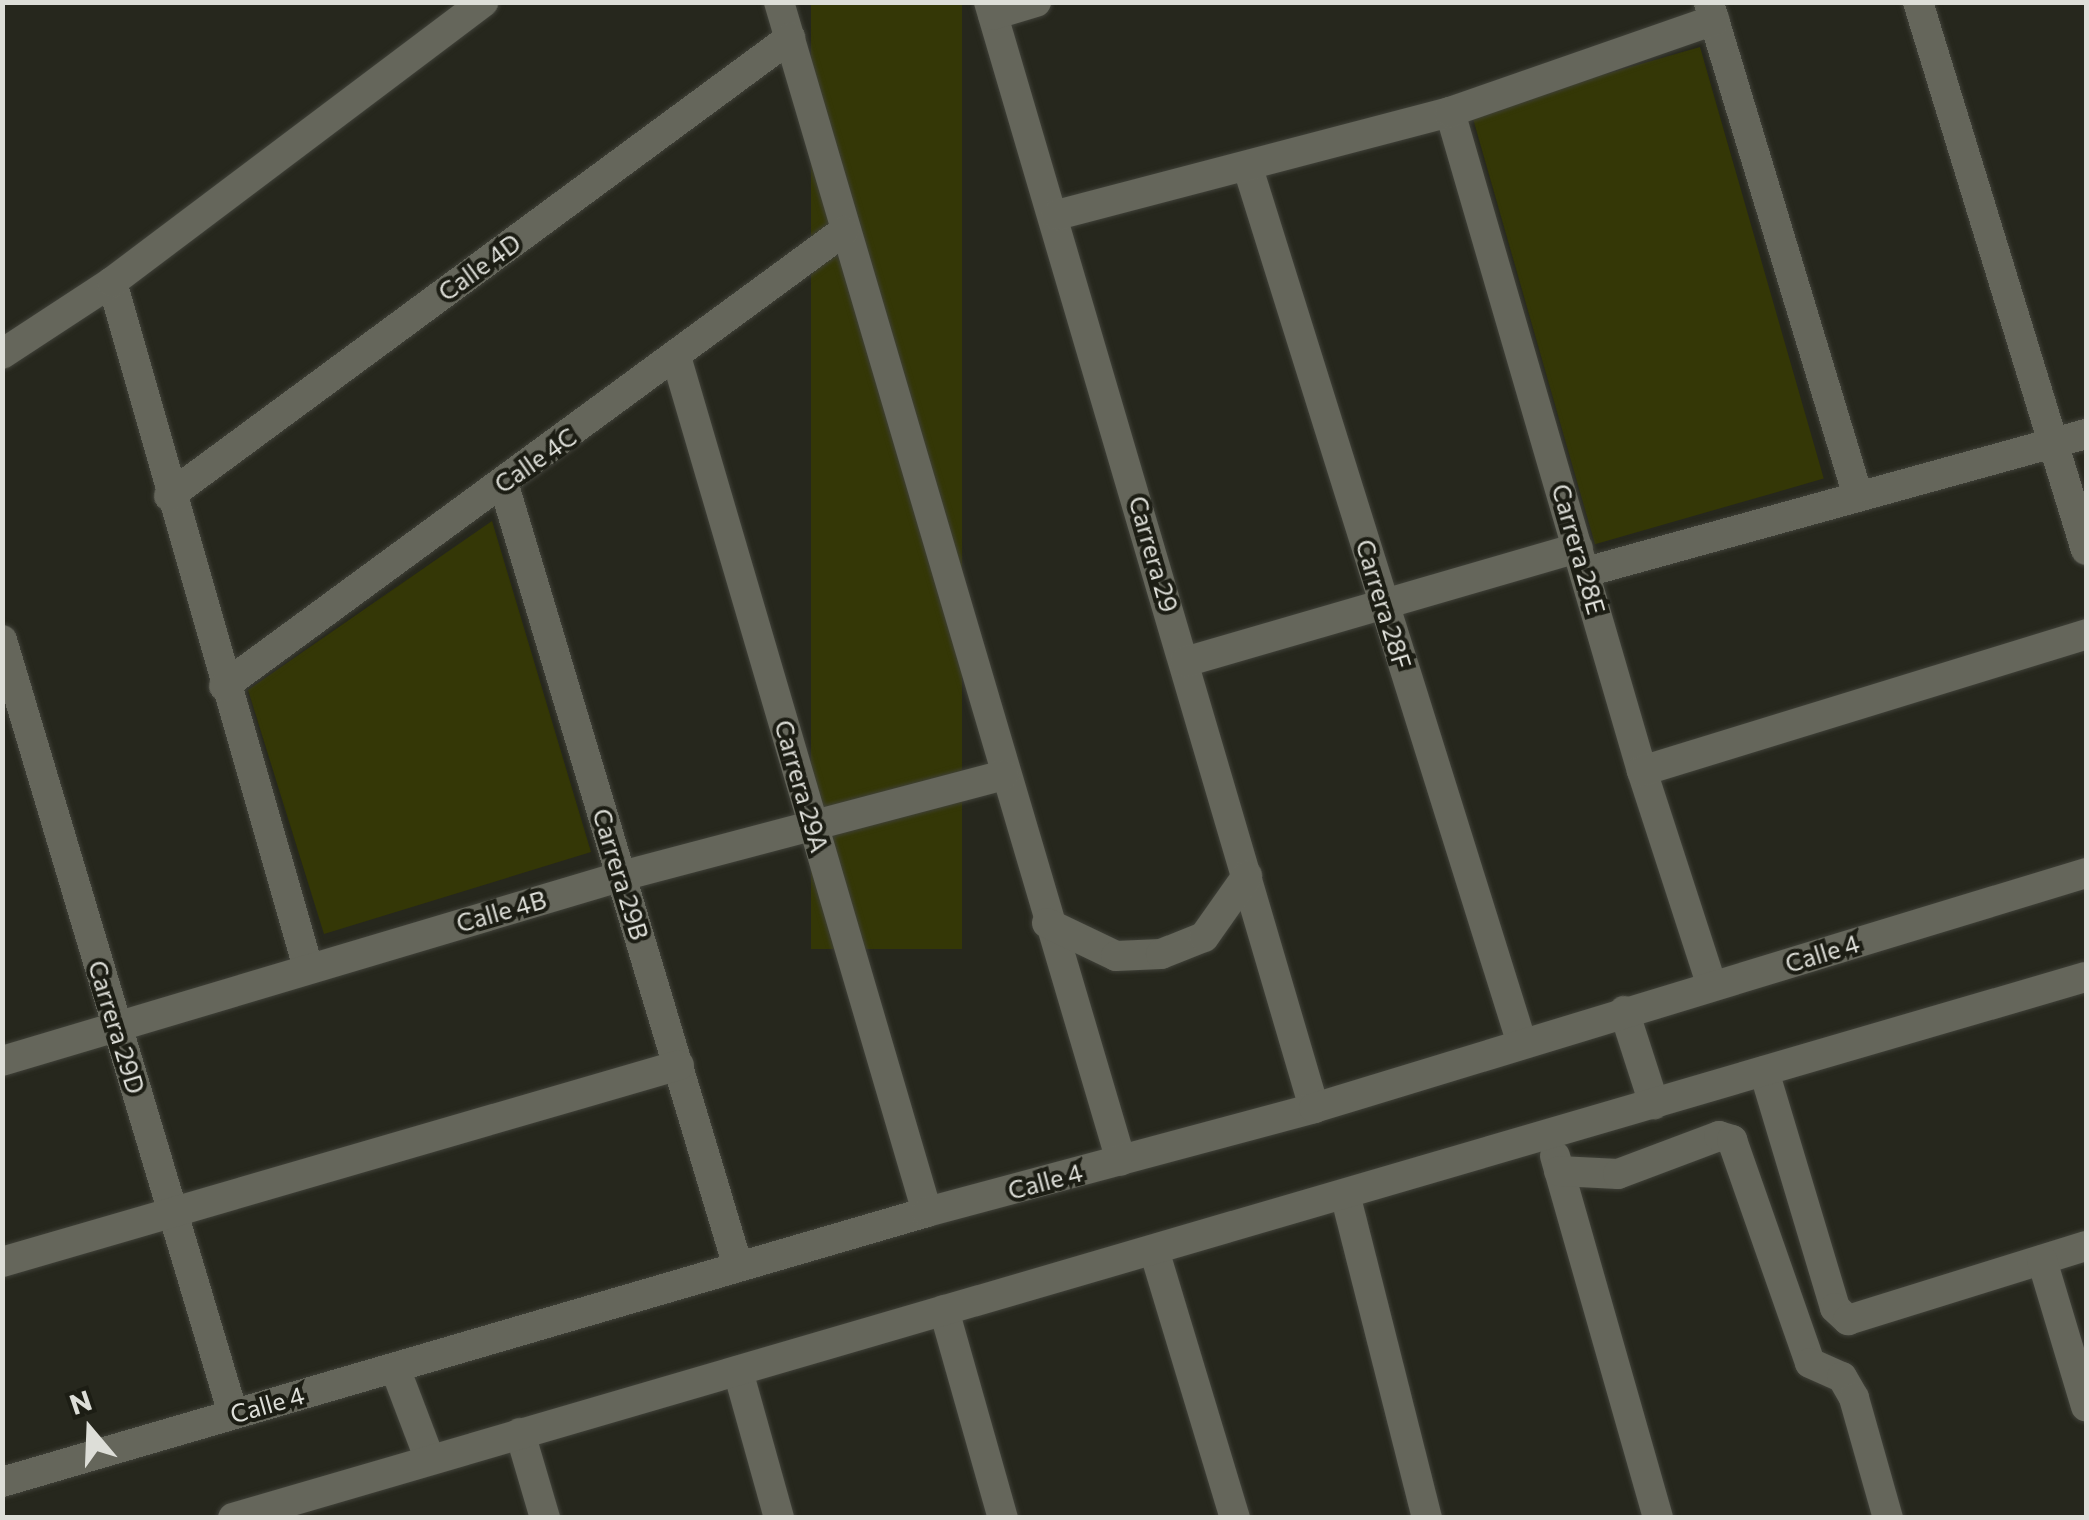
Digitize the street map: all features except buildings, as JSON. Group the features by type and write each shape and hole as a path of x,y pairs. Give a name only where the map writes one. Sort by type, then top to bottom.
{"street":[{"path":"2,354 112,282 483,2"},
{"path":"780,2 1046,923 1121,1161"},
{"path":"991,9 1036,2"},
{"path":"1918,2 2086,550"},
{"name":"Carrera 29","path":"991,9 1057,215 1314,1108"},
{"path":"1057,215 1450,112 1712,11 1857,493"},
{"name":"Calle 4D","path":"169,496 790,38"},
{"name":"Carrera 28E","path":"1450,112 1642,770 1712,986"},
{"name":"Carrera 28F","path":"1248,168 1521,1040"},
{"name":"Calle 4C","path":"224,686 677,360 844,232"},
{"path":"112,282 169,496 308,968"},
{"name":"Carrera 29A","path":"677,360 927,1212"},
{"path":"1186,662 1383,600 1582,560 2086,434"},
{"name":"Carrera 29B","path":"503,482 738,1267"},
{"path":"1642,770 2086,634"},
{"name":"Carrera 29D","path":"2,640 232,1414"},
{"name":"Calle 4B","path":"2,1060 622,876 1004,775"},
{"name":"Calle 4","path":"2,1482 927,1212 1314,1108 1521,1040 2086,874"},
{"path":"1046,923 1116,956 1161,954 1204,936 1247,876"},
{"path":"234,1518 2086,977"},
{"path":"1624,1011 1654,1104"},
{"path":"2,1262 679,1065"},
{"path":"1764,1071 1835,1308 1848,1320 2086,1246"},
{"path":"1548,1134 1658,1518"},
{"path":"1559,1171 1618,1174 1719,1136 1732,1140 1810,1363 1842,1378 1854,1398 1888,1518"},
{"path":"1346,1194 1427,1518"},
{"path":"1154,1250 1235,1518"},
{"path":"2042,1260 2086,1407"},
{"path":"944,1310 1003,1518"},
{"path":"394,1368 430,1460"},
{"path":"738,1371 779,1518"},
{"path":"520,1433 545,1518"}],"shaded area":[{"path":"811,3 962,3 962,949 811,949"},
{"path":"1700,47 1824,479 1595,544 1471,113"},
{"path":"492,521 591,852 324,934 248,690"}]}
